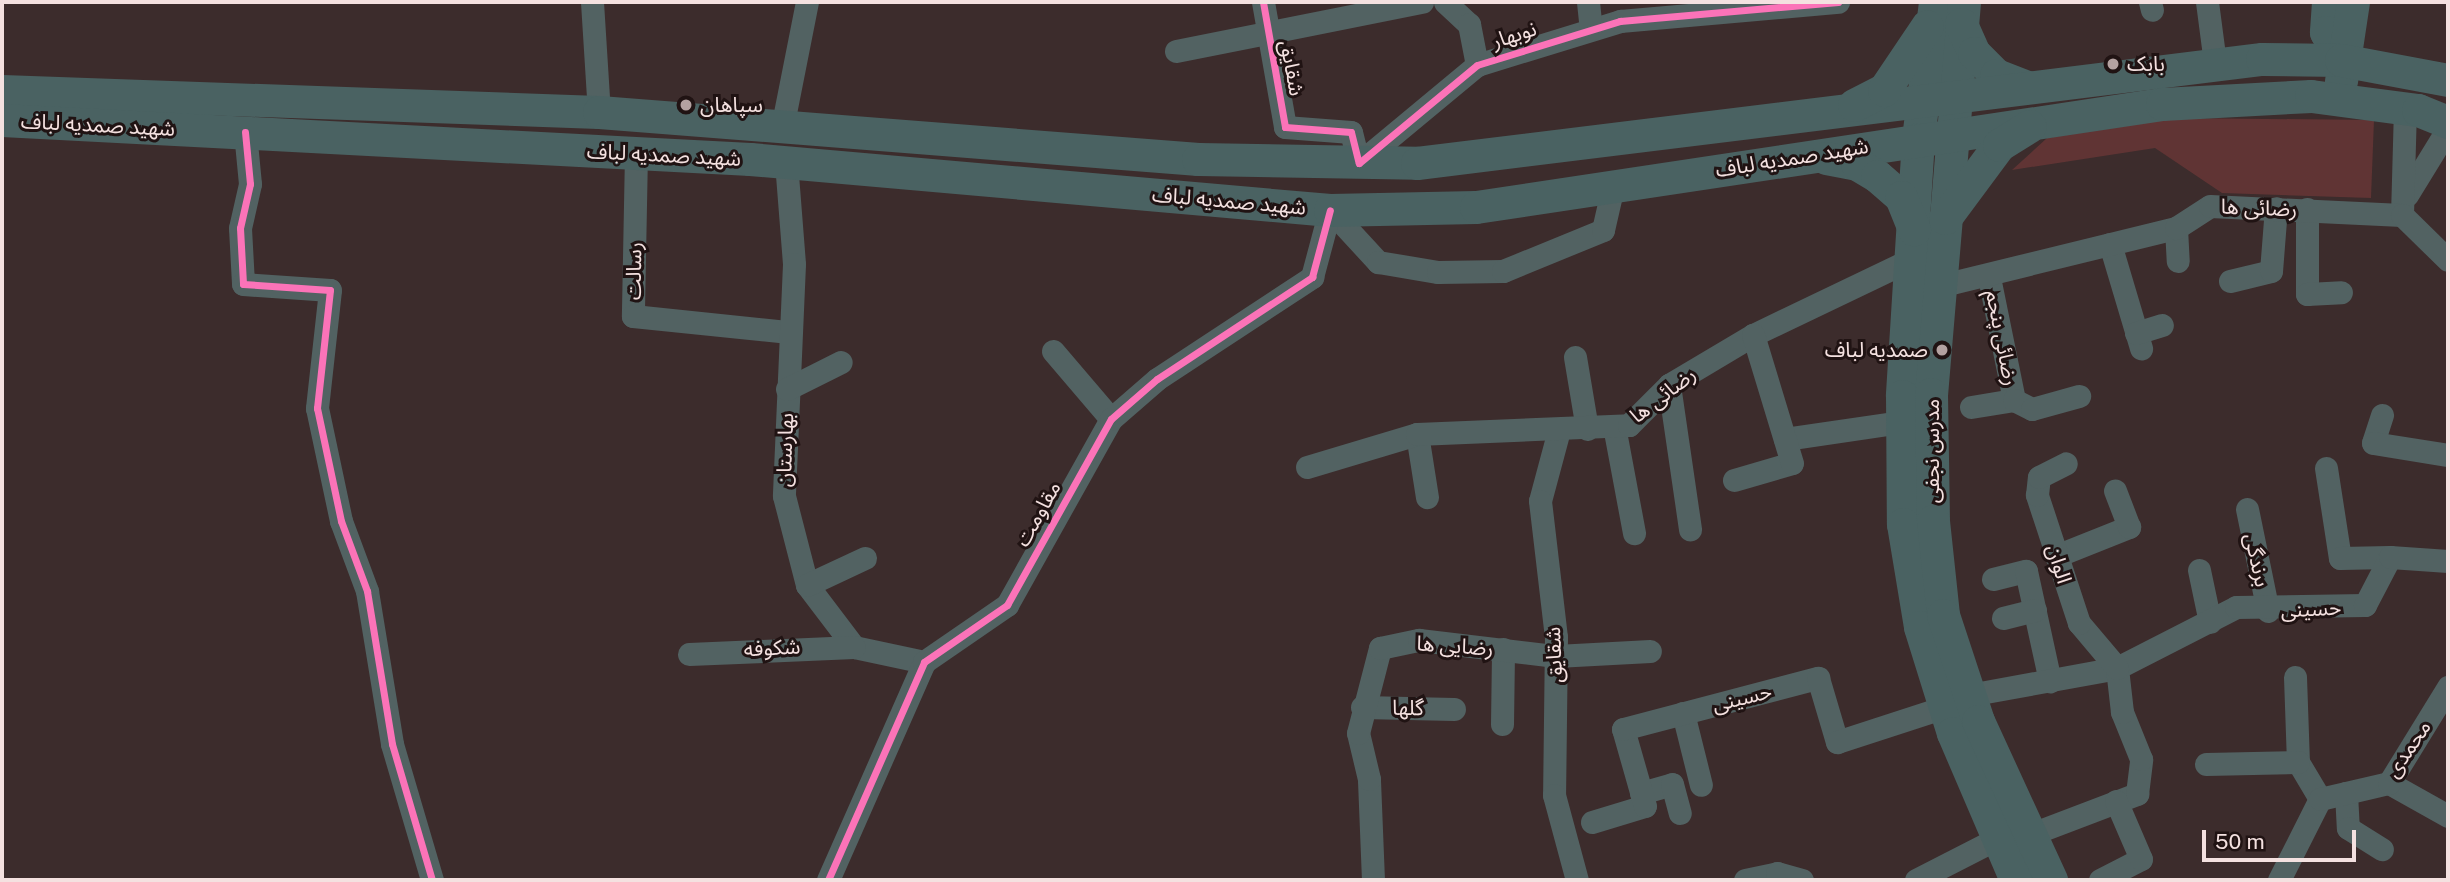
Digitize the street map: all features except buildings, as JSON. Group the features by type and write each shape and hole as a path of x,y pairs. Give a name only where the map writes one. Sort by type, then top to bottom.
{"main road":[{"path":"2328,2 2326,32 2341,60"},
{"path":"2341,99 2341,60 2353,2"},
{"path":"1839,113 1884,90 1948,11 1974,53 1996,75 2025,86"},
{"name":"مدرس نجفی","path":"1948,11 1902,422 1903,524 1920,627 2050,880"},
{"name":"شهید صمدیه لباف","path":"2,91 599,112 783,123 1198,159 1359,163 1613,143 2025,86 2215,63 2341,60 2448,80"},
{"name":"شهید صمدیه لباف","path":"2,120 786,162 1330,210 1475,207 2162,104 2341,99 2405,108 2448,122"},
{"path":"1809,156 1857,164 1877,176 1901,197 1924,236 1999,145 2035,122"},
{"name":"مدرس نجفی","path":"1924,236 1939,286 1933,522 1942,615 1957,701 1996,839 2016,880"}],"street":[{"path":"592,2 599,112"},
{"path":"783,123 807,2"},
{"name":"شقایق","path":"1263,2 1285,127 1351,132 1359,163"},
{"path":"1176,51 1422,2"},
{"path":"1445,2 1469,24 1477,65"},
{"path":"1588,2 1591,29"},
{"name":"نوبهار","path":"1359,163 1477,65 1591,29 1713,6 1838,2"},
{"path":"2207,2 2215,63"},
{"path":"2405,108 2402,215 2448,260"},
{"path":"2402,215 2409,189 2448,128"},
{"path":"245,132 250,184 240,228 243,284 330,290 317,408 341,521 367,592 392,744 432,880"},
{"name":"رسالت","path":"636,153 633,316 789,332"},
{"name":"بهارستان","path":"786,162 794,264 784,496 807,585 854,647"},
{"path":"1330,210 1378,262 1438,272 1503,271 1603,230 1613,186"},
{"name":"رضائی ها","path":"1939,286 1989,276 2176,228 2210,206 2402,215"},
{"path":"2230,281 2271,271 2276,208"},
{"path":"2307,209 2308,294 2341,292"},
{"name":"مقاومت","path":"925,662 1007,605 1111,419 1157,379 1312,277 1330,210"},
{"path":"2176,228 2178,261"},
{"name":"رضائی ها","path":"1307,467 1417,434 1587,429 1629,425 1669,385 1924,236"},
{"path":"2110,244 2139,340 2162,325"},
{"name":"رضائی پنجم","path":"1989,276 2014,400"},
{"path":"1734,480 1792,463 1753,335"},
{"path":"1053,351 1111,419"},
{"path":"1575,357 1587,429"},
{"path":"787,389 841,362"},
{"path":"1669,385 1689,529"},
{"path":"1970,407 2014,400 2032,409 2079,396"},
{"path":"2382,415 2373,443 2448,455"},
{"path":"1785,439 1902,422"},
{"path":"1614,426 1634,533"},
{"name":"شقایق","path":"1559,430 1540,501 1556,656 1554,795 1577,880"},
{"path":"1417,434 1427,497"},
{"name":"الوان","path":"2066,463 2039,477 2037,495 2079,623 2117,668"},
{"path":"2326,468 2340,558 2390,557 2448,561"},
{"path":"2056,556 2129,527 2115,491"},
{"name":"برندگی","path":"2247,509 2268,611"},
{"name":"حسینی","path":"1641,793 1623,729 1818,678 1837,742 1957,701 2117,668 2236,607 2268,611 2365,605 2390,557"},
{"path":"807,585 865,558"},
{"path":"2199,570 2210,622"},
{"path":"1993,579 2026,571 2050,681"},
{"path":"2003,618 2035,610"},
{"name":"رضایی ها","path":"1373,880 1368,779 1358,733 1362,707 1380,648 1419,640 1556,656 1650,650"},
{"path":"828,880 925,662 854,647"},
{"name":"شکوفه","path":"689,654 854,647"},
{"path":"1502,724 1503,649"},
{"path":"2029,835 2137,793 2141,759 2122,712 2117,668"},
{"path":"2279,880 2319,799 2298,762 2295,677"},
{"name":"محمدی","path":"2319,799 2389,783 2448,687"},
{"name":"گلها","path":"1362,707 1454,709"},
{"path":"1683,713 1701,785"},
{"path":"2206,764 2298,762"},
{"path":"2389,783 2448,816"},
{"path":"1592,822 1645,806 1641,793 1672,784 1680,813"},
{"path":"2346,793 2348,828 2382,849"},
{"path":"2100,880 2141,859 2116,801"},
{"path":"1916,880 1996,839"},
{"path":"1745,880 1777,873 1802,880"}],"shaded area":[{"path":"2177,118 2374,120 2371,198 2222,193 2155,148 2012,170 2047,138"}],"cycle path":[{"path":"1263,2 1285,127 1351,132 1359,163 1477,65 1620,21 1838,2"},
{"path":"245,132 250,184 240,228 243,284 330,290 317,408 341,521 367,591 392,744 432,880"},
{"path":"828,880 924,662 1007,605 1111,419 1157,379 1312,277 1330,210"}],"place":[{"name":"بابک","path":"2113,64"},
{"name":"سپاهان","path":"686,105"},
{"name":"صمدیه لباف","path":"1942,350"}]}
